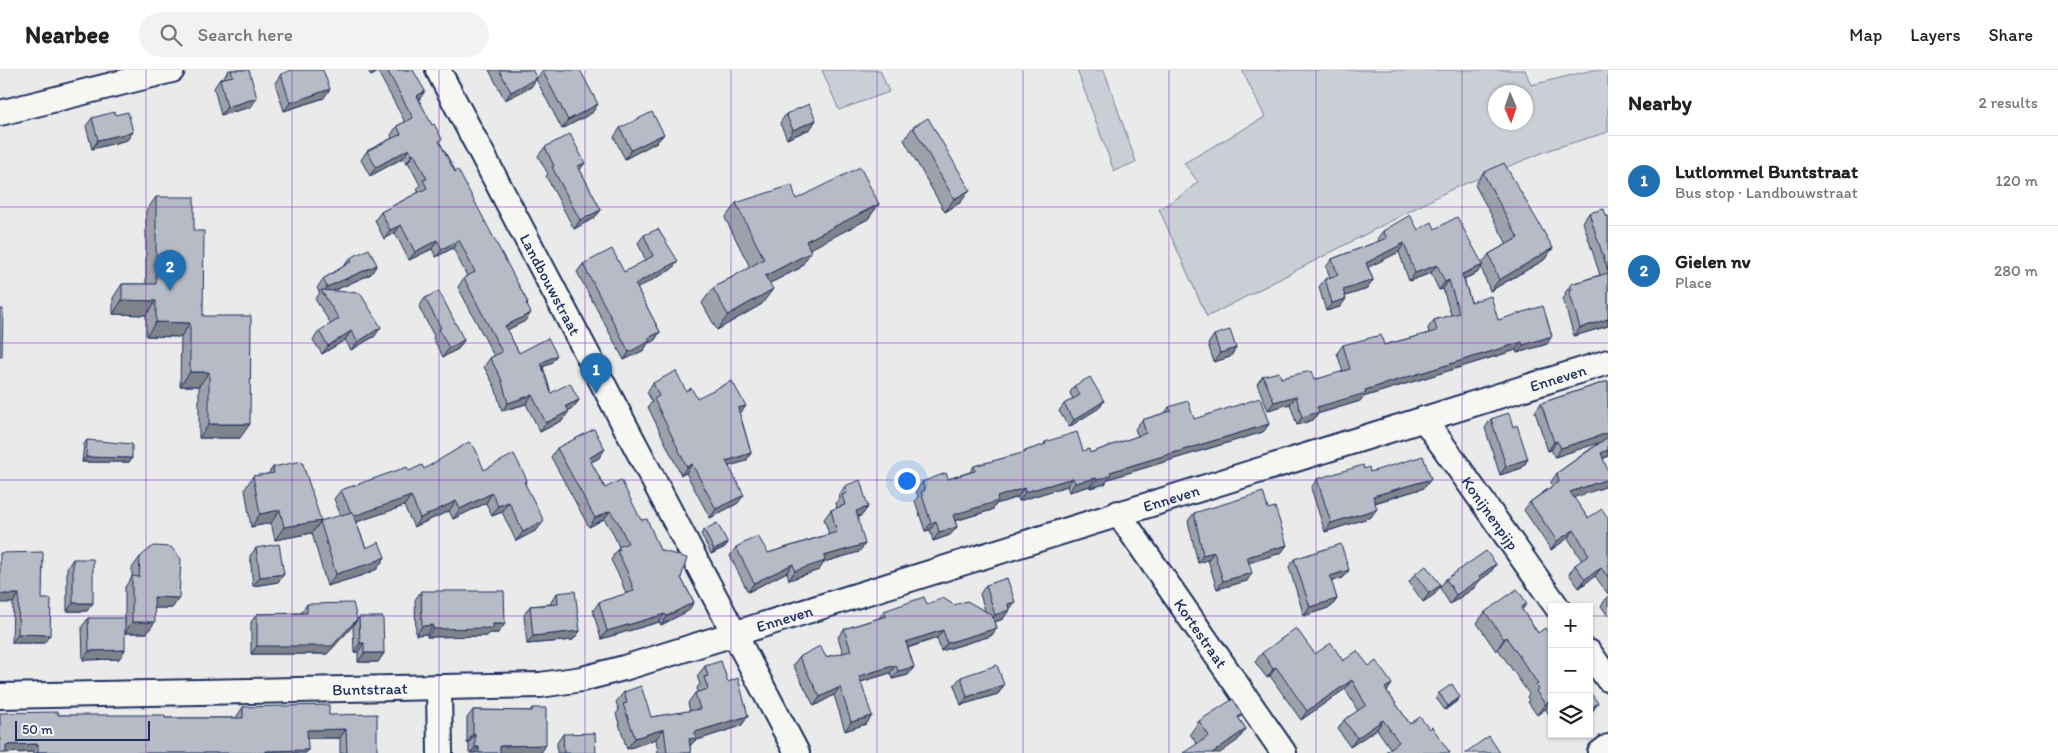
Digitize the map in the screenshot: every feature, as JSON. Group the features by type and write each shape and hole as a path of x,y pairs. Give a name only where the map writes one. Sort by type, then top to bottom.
{"street":[{"path":"0,113 172,70"},
{"name":"Landbouwstraat","path":"438,70 797,753"},
{"name":"Enneven","path":"733,633 1608,362"},
{"name":"Konijnenpijp","path":"1424,419 1554,603"},
{"name":"Kortestraat","path":"1118,514 1284,753"},
{"name":"Buntstraat","path":"0,696 540,685 582,679 624,668 733,633"},
{"path":"1593,657 1608,678"},
{"path":"439,688 440,753"},
{"path":"1600,753 1608,747"}],"shaded area":[{"path":"822,70 880,70 889,92 839,110"},
{"path":"1077,70 1104,70 1136,162 1114,171"},
{"path":"1242,70 1525,70 1531,85 1593,70 1608,70 1608,132 1552,149 1452,189 1207,317 1159,209 1179,197 1198,182 1184,163 1265,117"}],"building":[{"path":"231,70 249,70 257,98 227,107 220,79 233,76"},
{"path":"292,70 323,70 330,89 290,103 281,74"},
{"path":"387,70 413,70 425,91 417,96 432,125 434,124 442,139 439,141 455,172 458,170 528,303 526,303 531,313 505,326 519,353 548,338 557,355 541,363 551,393 570,383 579,400 566,406 569,411 546,423 532,395 508,403 501,378 490,358 502,352 464,278 475,272 459,240 442,249 437,240 415,252 401,225 390,230 381,212 427,188 423,180 427,179 414,154 412,155 409,149 376,167 367,151 401,134 397,126 413,118"},
{"path":"499,70 532,70 537,78 511,92"},
{"path":"542,70 580,70 598,104 568,120"},
{"path":"809,104 816,120 793,130 786,114"},
{"path":"114,112 115,115 128,112 133,132 98,140 92,118"},
{"path":"652,112 664,134 631,150 620,128"},
{"path":"928,118 970,190 954,199 913,127"},
{"path":"570,134 585,163 578,166 601,210 580,220 552,167 554,166 545,147"},
{"path":"1504,163 1553,248 1499,280 1489,254 1518,238 1483,173"},
{"path":"860,167 879,204 806,241 811,252 765,276 773,289 728,315 713,288 764,259 736,203 792,185 796,199"},
{"path":"156,197 194,197 194,231 204,231 203,316 251,316 250,424 209,424 209,372 190,372 190,323 156,322 156,301 122,300 122,284 156,284"},
{"path":"1604,209 1606,216 1608,216 1608,271 1589,213"},
{"path":"1410,215 1418,230 1432,222 1435,229 1457,217 1483,265 1462,274 1471,302 1491,296 1498,320 1543,306 1552,336 1523,345 1522,342 1365,390 1366,393 1317,407 1319,412 1302,417 1296,396 1274,402 1263,376 1279,372 1281,378 1311,371 1314,380 1350,369 1343,345 1381,335 1384,345 1437,331 1434,320 1459,313 1449,280 1445,282 1437,265 1415,273 1404,243 1366,263 1373,280 1343,290 1346,299 1332,303 1325,279 1338,275 1332,259 1387,238 1383,231"},
{"path":"658,229 678,261 635,284 660,332 648,338 650,341 629,352 583,264 612,249 624,272 653,256 644,235"},
{"path":"369,249 377,265 327,287 323,279 352,261 350,258"},
{"path":"1608,273 1608,319 1580,328 1569,290 1572,289 1571,284"},
{"path":"321,290 360,293 381,327 358,342 351,331 328,346 319,331 339,319"},
{"path":"439,291 464,340 449,348 425,298"},
{"path":"0,309 3,309 2,357 0,357"},
{"path":"1230,330 1236,348 1220,353 1214,335"},
{"path":"676,371 686,391 691,388 697,398 732,381 746,406 738,408 751,453 726,461 744,495 716,509 692,464 687,467 654,399 659,396 653,383"},
{"path":"1090,377 1104,401 1074,420 1064,404 1080,395 1074,386"},
{"path":"1608,381 1608,433 1561,448 1557,441 1554,442 1541,403"},
{"path":"1260,398 1269,424 1110,472 1111,475 1097,480 1096,478 1075,483 1073,478 1025,492 1024,488 997,497 998,501 953,515 957,527 939,532 936,521 931,523 921,492 925,490 922,482 946,473 948,479 975,471 974,466 1026,452 1046,444 1045,442 1077,432 1083,451 1089,449 1090,453 1146,433 1142,420 1171,411 1169,407 1188,401 1194,419"},
{"path":"1509,413 1513,427 1517,425 1528,459 1506,466 1491,419"},
{"path":"594,429 605,449 589,458 605,488 621,480 641,520 647,519 660,550 687,558 681,578 694,602 667,616 665,614 607,631 599,602 634,591 617,551 620,550 618,547 628,543 618,522 610,511 595,518 557,448"},
{"path":"1608,437 1608,450 1601,453 1608,471 1608,479 1570,492 1588,518 1602,509 1608,518 1608,577 1601,568 1585,579 1575,565 1589,555 1574,530 1557,541 1530,502 1559,482 1557,473"},
{"path":"87,440 132,444 132,458 86,457"},
{"path":"469,442 475,448 484,470 514,454 527,480 524,482 544,521 523,532 509,502 498,506 492,493 460,509 456,501 420,518 411,496 354,516 351,513 341,490 407,467 409,471 422,465 424,469"},
{"path":"1423,456 1431,479 1373,496 1377,509 1331,523 1317,479 1363,465 1364,469 1369,467 1370,472"},
{"path":"302,461 321,521 284,527 280,510 260,514 253,476 274,473 273,467"},
{"path":"860,480 868,507 856,511 865,544 824,556 825,561 795,571 793,564 754,583 736,547 758,536 768,553 837,532 831,510 845,505 842,495 847,493 845,486"},
{"path":"1263,492 1268,509 1275,507 1287,545 1247,557 1252,573 1223,581 1214,552 1203,555 1194,513"},
{"path":"352,512 366,548 379,542 385,557 336,574 320,521"},
{"path":"717,523 728,543 714,550 704,530"},
{"path":"279,544 284,574 260,577 256,548"},
{"path":"1341,544 1349,570 1330,576 1337,599 1310,607 1294,559"},
{"path":"153,546 171,547 181,559 179,598 154,597 155,622 132,622 132,576 139,577 140,557"},
{"path":"1486,551 1496,564 1479,576 1480,579 1456,595 1446,579"},
{"path":"43,552 42,599 51,599 50,635 18,634 19,594 0,594 0,553"},
{"path":"73,559 93,559 93,603 73,603"},
{"path":"1426,566 1441,585 1429,593 1415,574"},
{"path":"1007,578 1015,602 1008,604 1009,610 995,615 986,585"},
{"path":"1517,589 1527,603 1521,608 1538,633 1545,628 1548,632 1548,702 1545,704 1536,691 1538,689 1535,686 1538,684 1506,637 1504,639 1485,612"},
{"path":"421,591 504,591 505,624 493,624 493,628 433,629 433,625 422,626"},
{"path":"575,591 580,631 533,636 530,606 558,604 557,593"},
{"path":"924,597 927,604 943,598 954,605 967,601 992,615 997,628 947,643 943,630 906,642 914,667 898,671 896,665 859,676 872,716 851,722 840,687 820,697 799,657 820,646 826,657 851,651 844,629 886,616 884,611"},
{"path":"353,603 357,619 332,646 257,646 257,614 307,613 307,604"},
{"path":"359,617 383,617 384,653 364,653 364,643 360,643"},
{"path":"88,618 125,618 125,650 89,651"},
{"path":"1296,628 1315,654 1331,643 1343,661 1357,651 1369,666 1376,661 1392,684 1385,688 1410,724 1420,717 1429,729 1432,727 1450,753 1384,753 1399,742 1383,720 1357,738 1344,720 1366,705 1352,680 1307,711 1276,667 1273,669 1262,653"},
{"path":"721,661 728,682 738,678 748,716 695,732 696,738 689,739 691,753 667,753 664,729 635,738 623,704 627,703 624,692 641,686 651,717 700,709 695,693 708,689 704,677 708,676 705,666"},
{"path":"997,665 1004,685 967,697 961,677"},
{"path":"1452,684 1460,697 1448,706 1439,693"},
{"path":"1593,696 1598,703 1593,707"},
{"path":"1233,699 1242,714 1238,717 1246,729 1212,753 1183,753 1209,736 1199,721"},
{"path":"329,705 329,715 377,714 377,753 347,753 346,729 307,730 308,750 266,751 266,753 60,753 38,752 38,744 6,745 6,753 0,753 0,713 58,712 58,715 165,715 165,718 243,718 243,707"},
{"path":"532,708 546,708 546,745 500,746 500,753 479,753 479,747 475,747 475,734 473,734 473,710 532,711"},
{"path":"595,733 596,753 564,753 563,734"},
{"path":"1489,736 1500,753 1465,753"}],"place":[{"name":"Gielen nv","path":"170,291"},
{"name":"Lutlommel Buntstraat","path":"596,394"}]}
